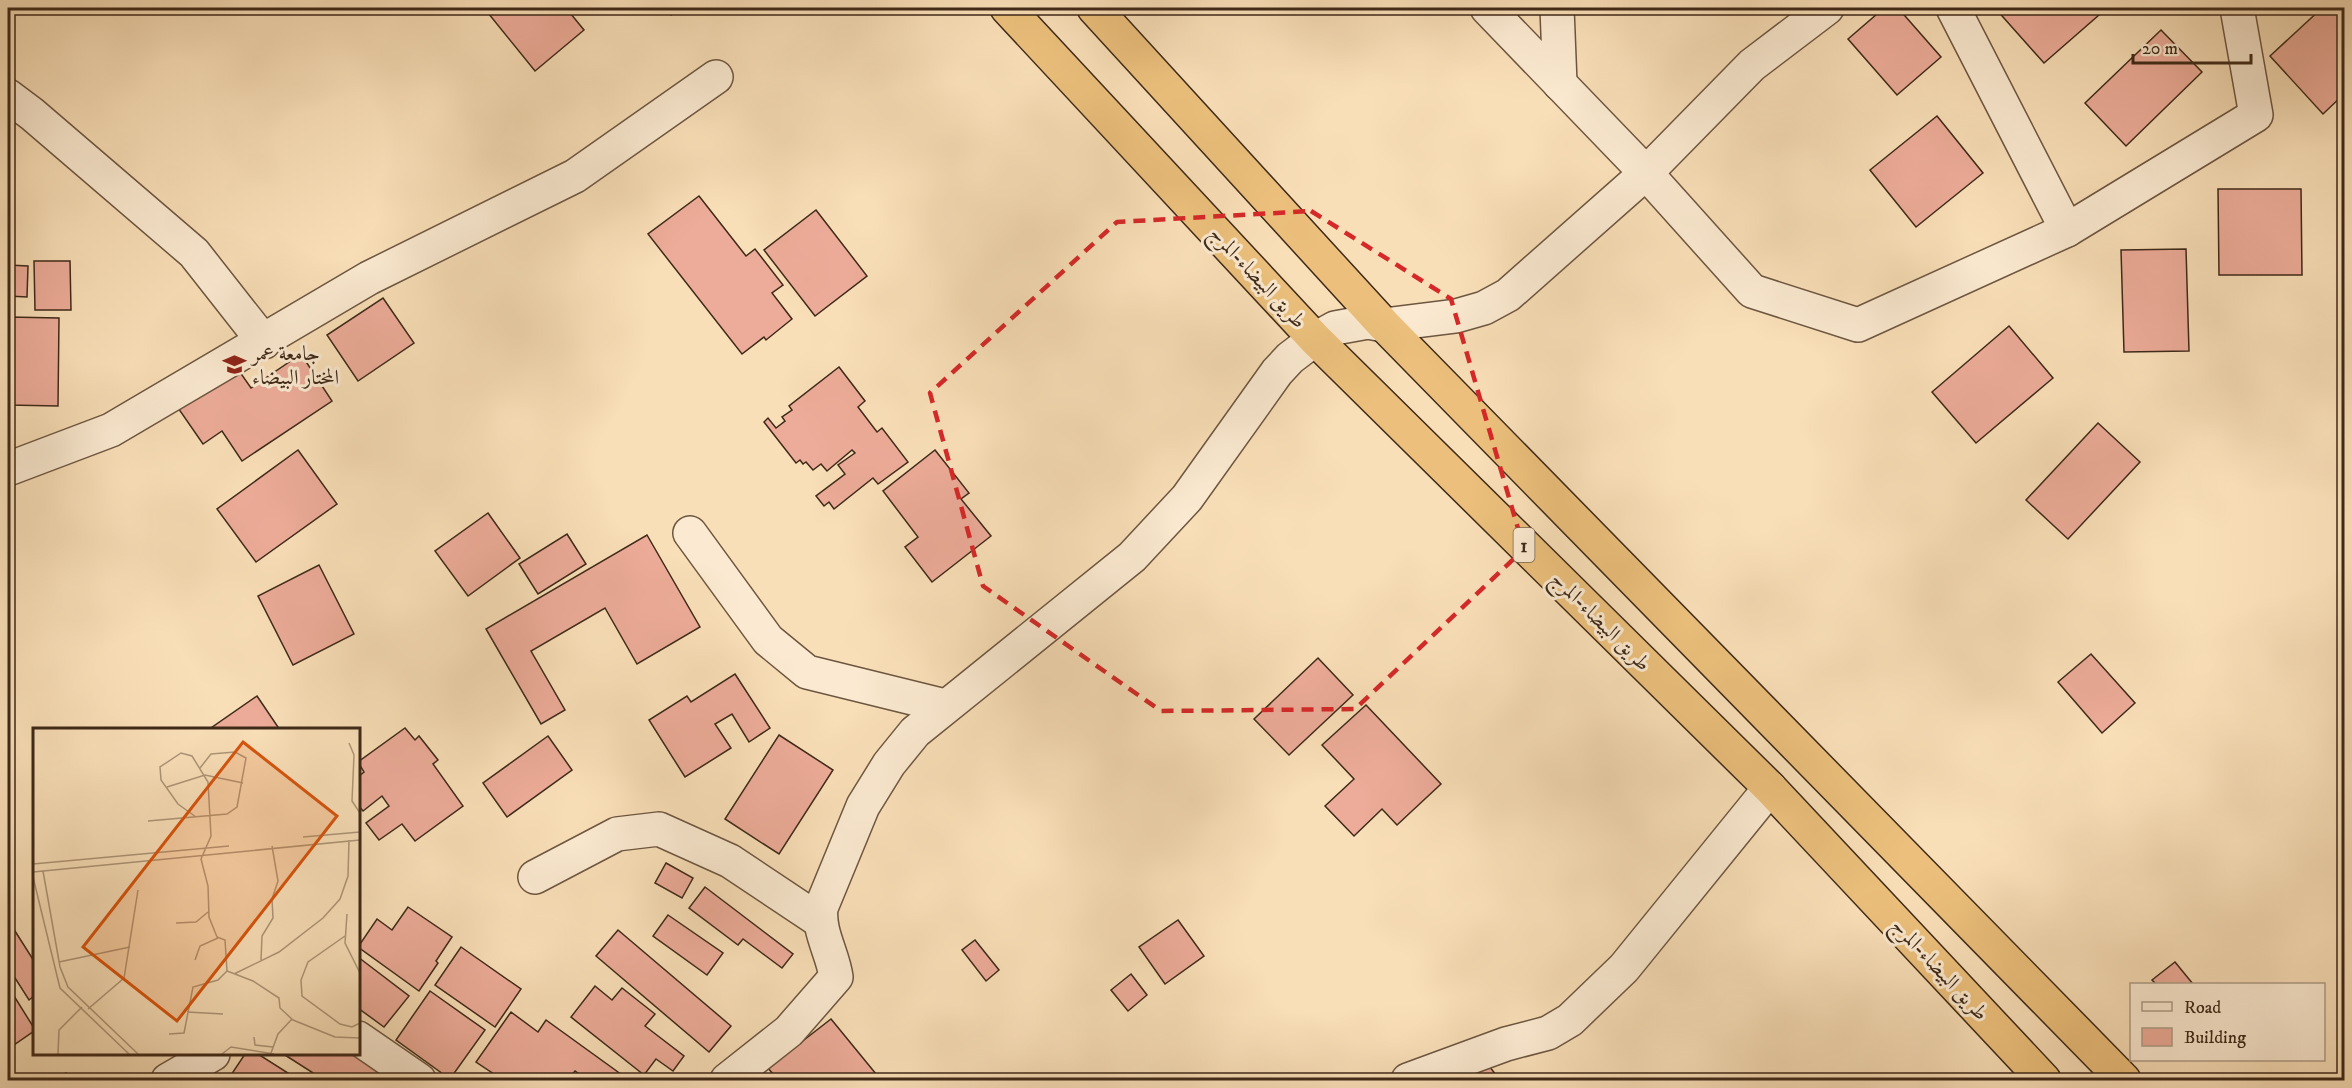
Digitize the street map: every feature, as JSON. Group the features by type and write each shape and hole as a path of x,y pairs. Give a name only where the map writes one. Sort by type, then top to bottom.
{"highway":[{"name":"طريق البيضاء-المرج","path":"1007,8 1315,339 1770,788 2044,1080"},
{"path":"1094,8 1384,325 2124,1080"}],"street":[{"path":"1487,8 1646,173 1752,291 1858,325 2067,230 2256,115 2237,8"},
{"path":"1557,8 1560,84"},
{"path":"727,1080 789,1031 836,977 835,963 820,921 821,908 863,806 889,764 915,732 945,706 1132,556 1187,498 1277,372 1290,358 1315,339 1335,328 1368,322 1384,325 1456,316 1484,308 1508,295 1646,173 1752,65 1827,8"},
{"path":"1953,8 2067,230"},
{"path":"8,469 111,430 369,279 574,176 716,77"},
{"path":"8,96 194,253 264,342"},
{"path":"690,533 768,640 807,672 945,706"},
{"path":"1408,1080 1506,1044 1548,1033 1570,1020 1624,968 1770,788"},
{"path":"535,877 617,834 659,829 730,861 820,921"},
{"path":"360,1039 419,1080"},
{"path":"168,1080 210,1055"}],"highlighted area":[{"path":"1311,211 1451,299 1524,549 1355,709 1161,711 983,586 930,393 1117,222"}],"building":[{"path":"484,8 566,8 584,30 535,71"},
{"path":"664,8 679,8 671,15"},
{"path":"1884,8 1898,8 1941,57 1897,95 1848,39"},
{"path":"1995,8 2107,8 2044,63"},
{"path":"2322,8 2344,8 2344,94 2323,114 2270,56"},
{"path":"2161,30 2202,72 2126,146 2085,103"},
{"path":"1937,116 1983,173 1916,227 1870,170"},
{"path":"2218,189 2301,189 2302,275 2219,275"},
{"path":"699,196 746,256 755,249 783,285 772,293 792,319 766,340 764,337 742,354 648,234"},
{"path":"816,210 867,276 815,316 764,250"},
{"path":"2186,249 2189,351 2124,352 2121,250"},
{"path":"34,261 70,261 71,310 35,310"},
{"path":"8,265 28,266 27,297 8,296"},
{"path":"383,298 414,343 358,381 327,335"},
{"path":"8,317 59,318 58,406 8,405"},
{"path":"2009,326 2053,378 1976,443 1932,392"},
{"path":"301,354 332,401 242,461 222,431 203,444 176,405 235,365 251,388"},
{"path":"839,367 865,401 858,407 877,432 882,428 908,462 878,484 873,478 834,509 829,502 824,506 816,496 845,474 838,465 855,453 852,450 827,471 821,464 813,470 806,462 803,464 800,460 796,463 764,422 768,418 776,428 785,421 782,417 792,410 789,406"},
{"path":"2098,423 2140,462 2068,539 2026,500"},
{"path":"298,450 337,504 256,562 217,509"},
{"path":"935,450 969,493 961,499 991,536 932,582 905,547 918,537 883,491"},
{"path":"488,513 520,558 468,596 435,551"},
{"path":"567,534 586,564 538,594 519,564"},
{"path":"647,535 700,627 637,664 605,608 531,651 565,710 541,724 486,629"},
{"path":"319,565 354,634 293,665 258,596"},
{"path":"2091,654 2135,703 2102,733 2058,682"},
{"path":"1318,658 1353,695 1289,755 1254,719"},
{"path":"735,674 770,728 749,742 732,714 715,724 731,748 685,777 649,720 687,696 691,702"},
{"path":"257,696 279,728 211,728"},
{"path":"1366,705 1441,784 1397,825 1382,809 1354,836 1325,806 1354,779 1322,745"},
{"path":"405,728 415,740 419,736 438,760 433,764 463,806 415,841 402,824 379,840 366,823 389,806 382,796 363,811 360,807 360,775 364,772 360,761"},
{"path":"779,735 833,770 779,854 725,819"},
{"path":"548,736 572,770 507,817 483,783"},
{"path":"666,863 693,878 682,898 655,883"},
{"path":"705,887 793,954 782,968 743,939 738,945 689,908"},
{"path":"408,907 452,937 419,991 360,948 360,944 377,919 392,930"},
{"path":"668,915 723,953 707,975 653,936"},
{"path":"8,920 33,959 33,997 29,1000 8,967"},
{"path":"1178,920 1204,956 1165,984 1139,947"},
{"path":"618,930 731,1026 709,1052 596,956"},
{"path":"975,940 999,970 986,981 962,950"},
{"path":"461,947 521,989 495,1027 435,985"},
{"path":"360,959 409,996 384,1027 360,1009"},
{"path":"2175,962 2192,983 2155,983 2152,980"},
{"path":"1131,974 1147,995 1128,1011 1111,990"},
{"path":"595,986 612,1000 622,988 655,1014 645,1026 684,1056 673,1071 656,1059 644,1075 571,1017"},
{"path":"9,988 33,1026 33,1032 8,1049"},
{"path":"430,991 485,1030 450,1079 396,1040"},
{"path":"511,1012 538,1032 546,1020 629,1080 588,1080 575,1071 568,1080 503,1080 476,1062"},
{"path":"831,1019 881,1080 778,1080 768,1068"},
{"path":"244,1055 260,1055 299,1080 232,1080 229,1078"},
{"path":"285,1055 359,1055 391,1076 388,1080 324,1080"},
{"path":"1482,1057 1500,1080 1450,1080"},
{"path":"210,1071 218,1080 199,1080"},
{"path":"66,1073 71,1080 54,1080"}],"place":[{"name":"جامعة عمر المختار البيضاء","path":"234,365"}]}
